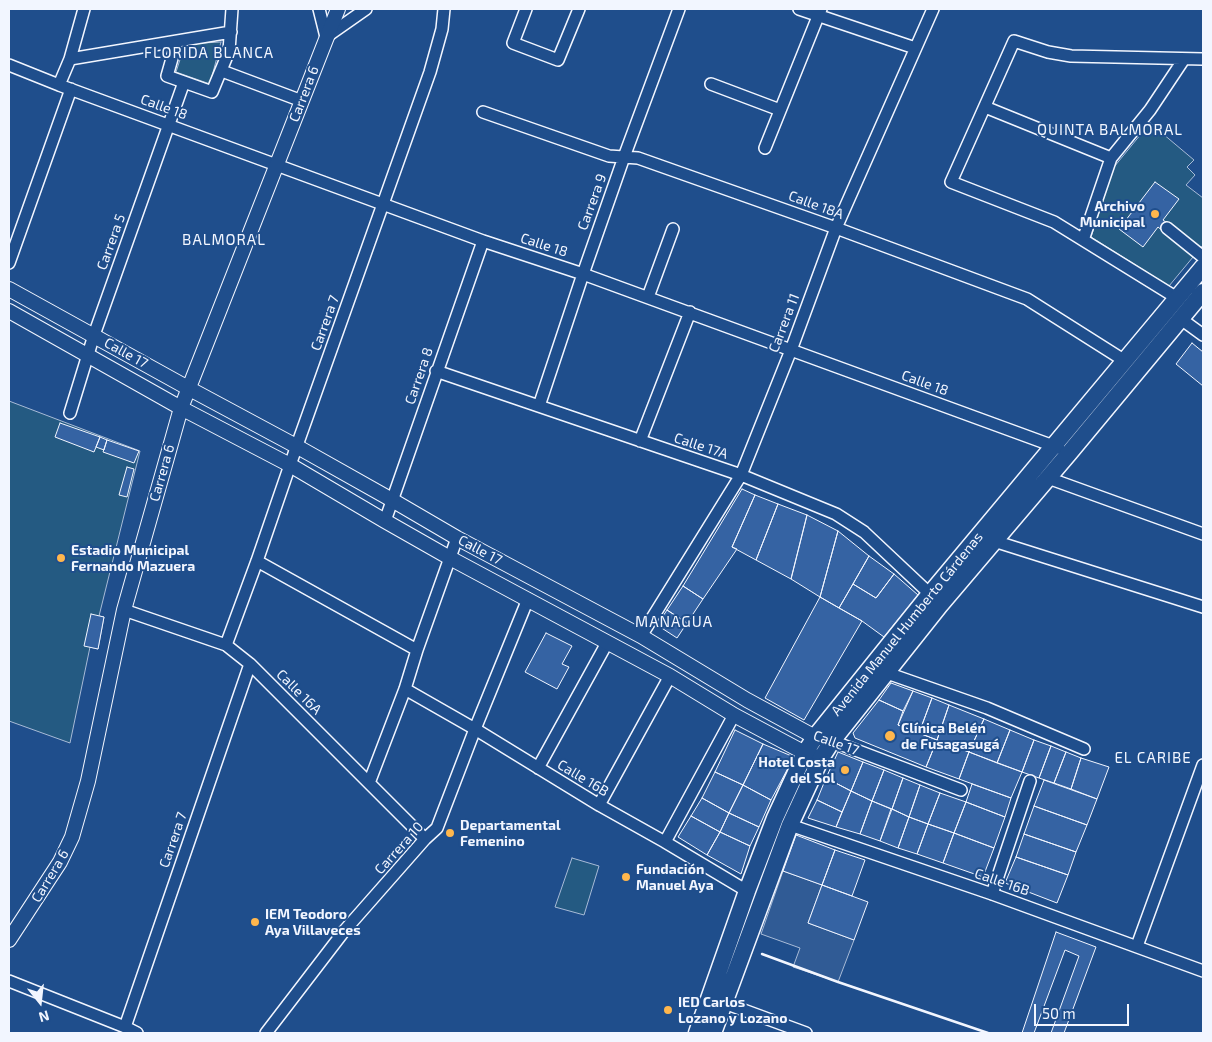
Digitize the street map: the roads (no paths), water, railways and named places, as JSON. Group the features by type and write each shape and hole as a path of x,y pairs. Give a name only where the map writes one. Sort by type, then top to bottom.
{"main road":[{"name":"Avenida Manuel Humberto Cárdenas","path":"713,1033 717,1000 747,891 775,818 805,753 930,594 1126,361 1203,266"},
{"name":"Avenida Manuel Humberto Cárdenas","path":"697,1033 717,1000 790,824 832,741 940,605 1203,292"}],"street":[{"path":"9,263 65,87 70,59 84,9"},
{"path":"177,41 167,76 212,92 229,51 232,9"},
{"path":"320,9 326,37 366,9"},
{"name":"Carrera 6","path":"9,940 60,862 72,838 88,781 124,610 181,408 338,9"},
{"name":"Carrera 7","path":"226,645 430,72 442,29 444,9"},
{"path":"526,9 513,44 558,60 579,9"},
{"name":"Carrera 9","path":"539,406 624,157 679,9"},
{"path":"799,9 819,12 914,48"},
{"name":"Carrera 11","path":"642,636 741,475 791,350 836,228 932,9"},
{"path":"765,148 819,12"},
{"path":"70,59 230,32"},
{"path":"1177,298 1054,222 952,182 1014,41 1048,52 1072,56 1203,60"},
{"path":"1083,240 1111,158 1150,110 1184,59"},
{"name":"Calle 18","path":"9,65 483,241 690,312 1070,452"},
{"path":"222,71 302,101"},
{"name":"Carrera 5","path":"70,414 87,355 184,82"},
{"path":"711,84 780,110"},
{"path":"985,107 1111,158"},
{"name":"Calle 18A","path":"483,112 609,156 638,158 836,228 1027,299 1126,361"},
{"path":"1167,228 1203,257"},
{"path":"648,297 673,229"},
{"name":"Carrera 8","path":"385,521 483,241"},
{"name":"Calle 17","path":"9,289 296,446 458,538 642,636 747,700 816,737 832,741 961,790"},
{"name":"Calle 17","path":"9,311 181,408 290,465 450,558 670,676 805,753 822,758"},
{"path":"640,441 690,312"},
{"path":"1181,319 1203,335"},
{"name":"Calle 17A","path":"436,371 741,475 836,514 876,542 930,594"},
{"path":"1048,478 1203,534"},
{"path":"369,783 405,689 417,650 458,538"},
{"path":"994,541 1203,607"},
{"path":"257,561 417,650"},
{"name":"Carrera 10","path":"266,1033 346,930 437,828 528,599"},
{"name":"Calle 16A","path":"124,610 226,645 250,664 426,839"},
{"path":"538,768 608,643"},
{"name":"Carrera 7","path":"125,1027 250,664"},
{"path":"887,673 987,708 1084,749"},
{"path":"599,805 670,676"},
{"name":"Calle 16B","path":"405,689 747,891"},
{"path":"665,842 734,714"},
{"path":"1137,946 1203,765"},
{"path":"992,894 1030,781"},
{"name":"Calle 16B","path":"790,824 992,894 1203,971"},
{"path":"9,981 137,1033"},
{"path":"717,1000 806,1033"}],"place":[{"name":"Archivo Municipal","path":"1155,214"},
{"name":"Estadio Municipal Fernando Mazuera","path":"61,558"},
{"name":"Clínica Belén de Fusagasugá","path":"890,736"},
{"name":"Hotel Costa del Sol","path":"845,770"},
{"name":"Departamental Femenino","path":"450,833"},
{"name":"Fundación Manuel Aya","path":"626,877"},
{"name":"IEM Teodoro Aya Villaveces","path":"255,922"},
{"name":"IED Carlos Lozano y Lozano","path":"668,1010"}],"district":[{"name":"FLORIDA BLANCA","path":"209,53"},
{"name":"QUINTA BALMORAL","path":"1110,130"},
{"name":"BALMORAL","path":"224,240"},
{"name":"MANAGUA","path":"674,622"},
{"name":"EL CARIBE","path":"1153,758"}]}
